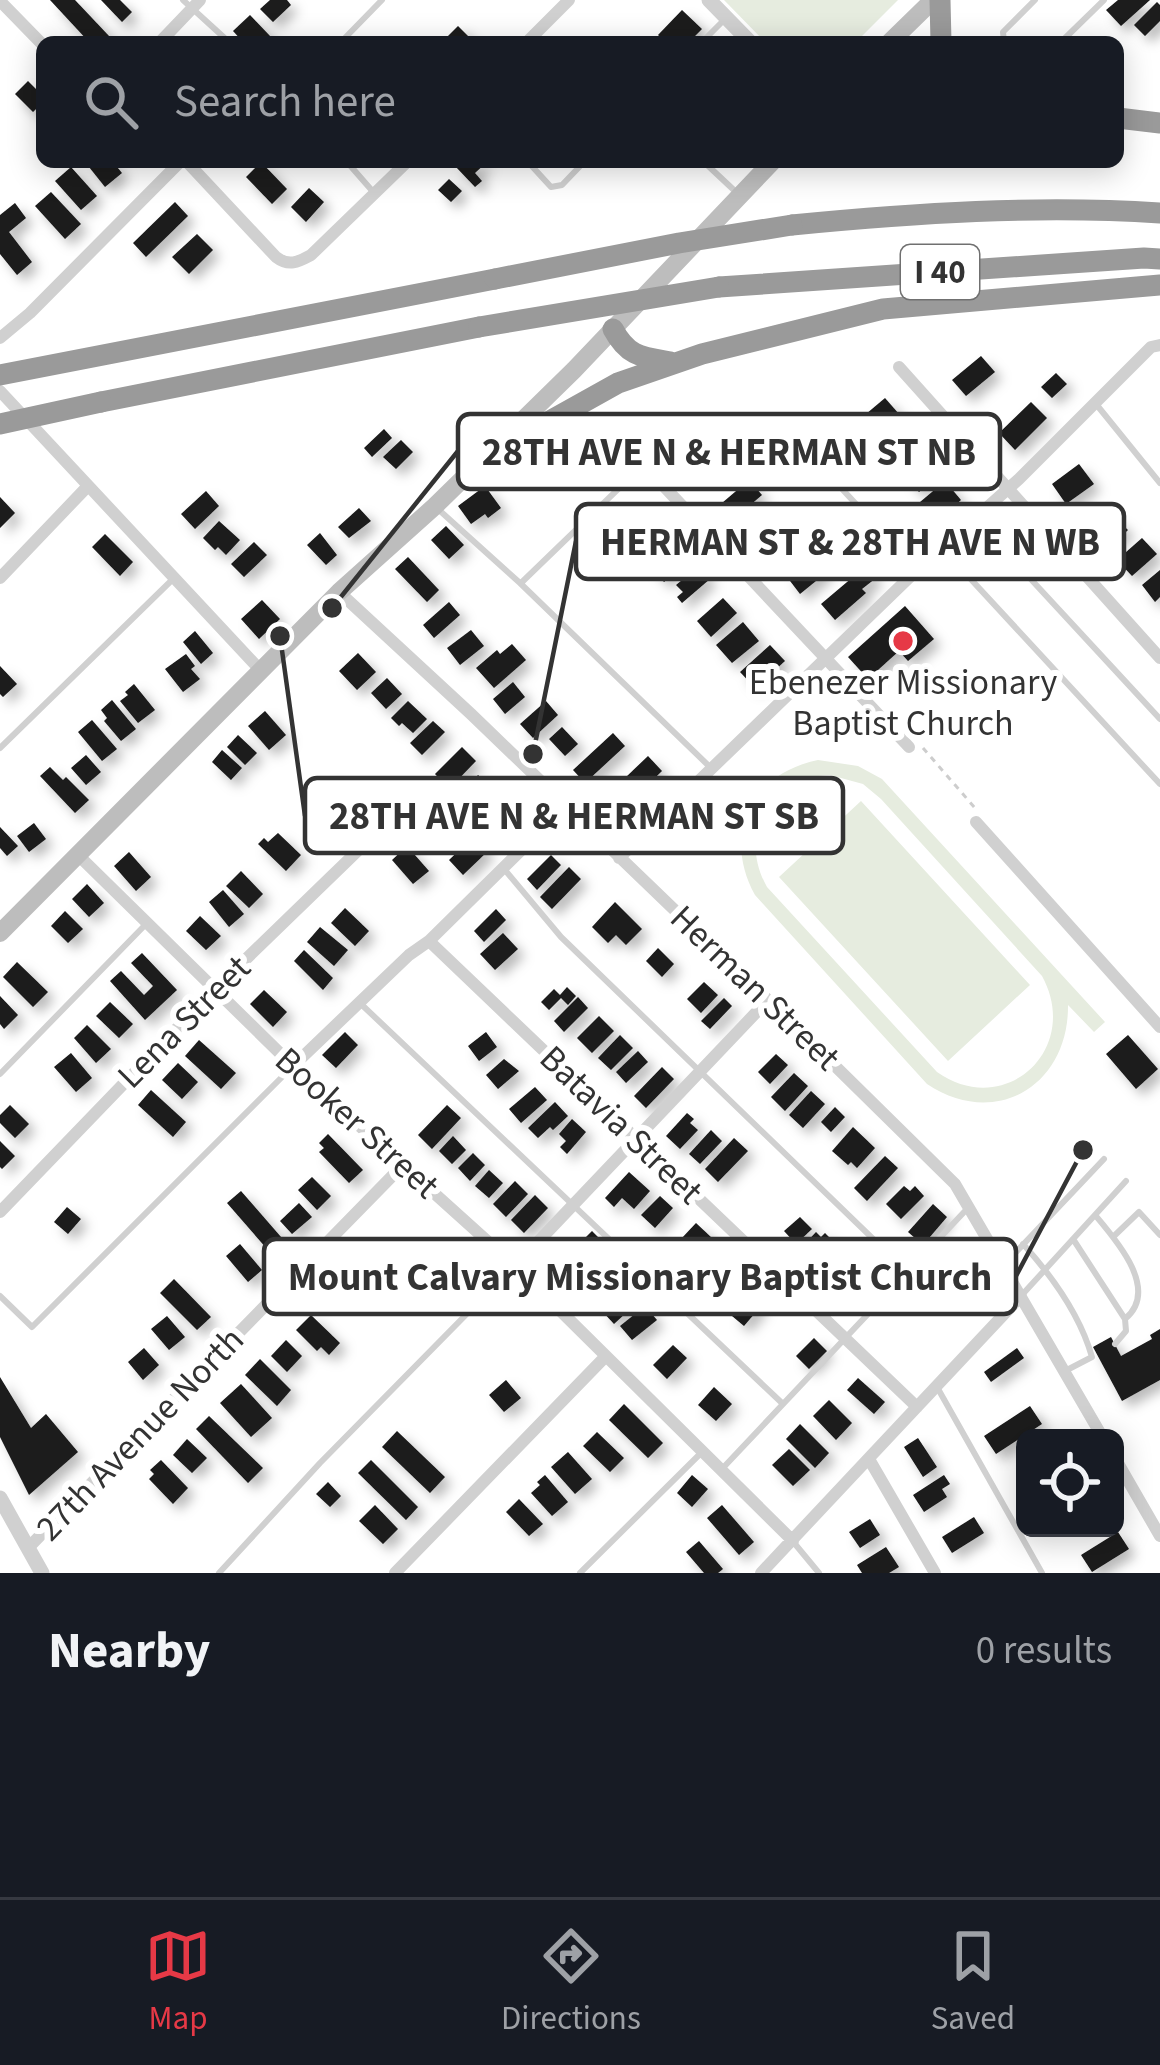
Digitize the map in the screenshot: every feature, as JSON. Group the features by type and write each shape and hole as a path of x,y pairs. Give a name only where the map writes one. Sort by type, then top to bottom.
{"highway":[{"path":"937,0 940,36"},
{"path":"1124,119 1160,123"},
{"name":"I 40","path":"0,375 792,225 918,212 1154,212"},
{"name":"I 40","path":"0,424 479,327 719,286 1160,259"},
{"path":"480,460 600,391 675,363 883,308 1160,285"},
{"path":"613,329 622,345 640,357 675,363"}],"main road":[{"path":"897,36 937,0"},
{"path":"0,933 339,592 435,506 613,329 766,168"}],"street":[{"path":"533,36 569,0"},
{"path":"709,0 744,36"},
{"path":"0,1 36,38"},
{"path":"165,36 192,3"},
{"path":"0,338 178,168"},
{"path":"190,168 276,257 288,263 311,255 400,168"},
{"path":"619,857 1155,346"},
{"path":"899,367 1160,658"},
{"path":"0,391 262,673"},
{"path":"609,428 909,747"},
{"path":"0,578 88,487"},
{"name":"Herman Street","path":"339,592 955,1184 1098,1429"},
{"path":"293,1066 565,807"},
{"path":"976,822 1160,1027"},
{"name":"Lena Street","path":"0,1212 214,989 373,836"},
{"name":"Booker Street","path":"77,855 293,1066 515,1266 793,1541"},
{"name":"Batavia Street","path":"429,941 917,1407"},
{"path":"515,1266 768,1000"},
{"name":"27th Avenue North","path":"29,1547 402,1166"},
{"path":"761,1573 1021,1295"},
{"path":"395,1573 605,1357"},
{"path":"869,1459 935,1573"},
{"path":"1124,1474 1160,1536"},
{"path":"0,1498 42,1573"}],"lane":[{"path":"347,36 382,0"},
{"path":"1003,36 1034,0"},
{"path":"1067,36 1104,0"},
{"path":"192,3 223,36"},
{"path":"708,36 726,18"},
{"path":"351,168 375,194"},
{"path":"534,168 551,187 562,184 578,168"},
{"path":"710,168 740,196"},
{"path":"1094,401 1160,483"},
{"path":"794,437 917,570"},
{"path":"520,584 643,465"},
{"path":"435,506 711,768"},
{"path":"974,518 1160,718"},
{"path":"942,548 1160,784"},
{"path":"0,748 175,577"},
{"path":"503,867 561,937 927,1291"},
{"path":"0,1074 147,923"},
{"path":"359,1002 783,1404"},
{"path":"0,1296 32,1327 293,1066"},
{"path":"1003,1266 1104,1160"},
{"path":"1021,1295 1126,1181"},
{"path":"721,1470 969,1207"},
{"path":"1113,1237 1139,1212 1160,1235"},
{"path":"1095,1215 1143,1277 1142,1305 1125,1318"},
{"path":"1073,1239 1125,1318 1126,1330 1114,1344"},
{"path":"1023,1244 1046,1269 1095,1355 1065,1372"},
{"path":"219,1573 320,1463 515,1266"},
{"path":"937,1387 1042,1573"},
{"path":"580,1573 702,1452"},
{"path":"793,1541 819,1573"}],"path":[{"path":"909,747 921,746 974,806 976,822"}],"shaded area":[{"path":"724,0 898,0 862,36 759,36"},
{"path":"818,760 858,766 882,779 1105,1022 1094,1032 1068,1005 1056,1058 1024,1092 1002,1100 953,1097 927,1084 755,895 745,873 741,851 749,810 759,793 794,767","holes":["830,775 863,784 1042,976 1052,1003 1052,1029 1044,1051 1011,1082 988,1088 963,1085 937,1072 767,887 756,847 764,812 775,797 809,778"]},
{"path":"861,801 1030,985 948,1061 779,877"}],"building":[{"path":"50,0 75,0 109,36 83,36"},
{"path":"101,0 120,0 132,12 122,22"},
{"path":"270,0 287,0 291,5 273,22 260,9"},
{"path":"1118,0 1150,0 1121,26 1106,10"},
{"path":"1157,2 1160,21 1145,36 1134,25"},
{"path":"682,10 702,29 695,36 658,35"},
{"path":"250,15 270,36 238,36 233,31"},
{"path":"458,26 468,36 448,36"},
{"path":"28,81 36,89 36,109 33,112 15,94"},
{"path":"72,168 97,196 81,210 55,181"},
{"path":"90,168 118,168 122,173 105,187"},
{"path":"255,168 267,168 287,189 272,204 246,177"},
{"path":"457,168 480,168 475,173 482,181 475,187"},
{"path":"449,179 462,191 451,202 438,190"},
{"path":"309,188 324,202 306,222 291,207"},
{"path":"51,192 81,224 65,239 35,206"},
{"path":"175,202 188,216 146,257 133,243"},
{"path":"15,203 26,218 9,232 32,262 17,275 0,254 0,215"},
{"path":"197,234 213,250 189,274 172,257"},
{"path":"981,356 995,372 966,396 952,380"},
{"path":"1056,373 1067,384 1052,398 1041,387"},
{"path":"885,398 899,414 867,441 853,425"},
{"path":"1031,402 1047,418 1015,450 999,433"},
{"path":"384,429 392,438 372,457 364,448"},
{"path":"401,440 413,452 396,469 383,457"},
{"path":"926,460 939,474 919,492 906,478"},
{"path":"1079,464 1094,484 1066,504 1052,484"},
{"path":"749,480 762,495 735,518 722,503"},
{"path":"945,481 961,500 924,532 907,513"},
{"path":"485,486 501,508 471,524 458,506"},
{"path":"206,491 219,506 195,529 181,514"},
{"path":"0,497 15,513 0,528"},
{"path":"359,508 371,521 349,538 338,527"},
{"path":"1114,517 1128,530 1109,548 1096,535"},
{"path":"219,521 240,540 226,555 203,538"},
{"path":"446,526 464,545 449,559 431,540"},
{"path":"320,533 337,555 326,565 307,545"},
{"path":"105,534 133,562 120,576 92,547"},
{"path":"1142,538 1157,554 1132,576 1117,560"},
{"path":"254,542 267,555 244,577 231,564"},
{"path":"667,547 683,566 664,582 648,563"},
{"path":"813,555 827,572 800,594 787,577"},
{"path":"408,557 439,590 427,602 395,569"},
{"path":"699,566 710,579 682,603 677,597 683,592 676,585"},
{"path":"866,566 876,578 835,620 821,604"},
{"path":"1160,570 1160,597 1155,602 1142,585"},
{"path":"723,598 737,613 711,637 697,621"},
{"path":"262,600 280,619 259,639 241,619"},
{"path":"449,602 460,615 434,638 423,625"},
{"path":"905,606 934,639 908,661 899,651 868,679 848,657"},
{"path":"743,622 759,641 732,663 716,645"},
{"path":"471,630 484,646 460,665 447,648"},
{"path":"195,631 213,653 201,664 183,642"},
{"path":"512,644 526,660 494,688 476,668"},
{"path":"770,645 785,661 755,688 740,672"},
{"path":"358,653 376,672 357,690 339,671"},
{"path":"186,654 200,679 183,692 165,669"},
{"path":"0,666 17,684 3,697 0,694"},
{"path":"387,678 402,694 386,709 371,693"},
{"path":"513,682 525,697 505,714 493,699"},
{"path":"134,684 155,710 138,723 120,701"},
{"path":"112,700 136,729 121,741 101,710"},
{"path":"408,701 427,719 413,733 391,718"},
{"path":"546,701 558,715 533,738 520,724"},
{"path":"265,711 286,735 269,750 248,726"},
{"path":"92,720 117,749 102,761 78,732"},
{"path":"433,721 445,732 422,755 410,743"},
{"path":"562,727 578,744 565,756 549,739"},
{"path":"613,733 625,746 585,783 573,770"},
{"path":"238,735 257,753 245,765 227,747"},
{"path":"462,747 476,761 449,789 435,774"},
{"path":"222,750 242,768 231,780 212,762"},
{"path":"86,755 101,772 86,785 71,768"},
{"path":"648,756 662,771 619,813 604,798"},
{"path":"50,767 89,800 75,813 40,776"},
{"path":"478,775 497,792 483,808 463,792"},
{"path":"333,776 349,793 335,807 319,790"},
{"path":"34,823 46,839 29,852 17,836"},
{"path":"0,827 18,846 7,856 0,848"},
{"path":"278,833 301,855 286,871 258,844"},
{"path":"474,836 488,851 463,875 449,860"},
{"path":"407,846 429,871 413,884 392,860"},
{"path":"129,852 151,877 136,891 114,866"},
{"path":"551,855 561,865 537,890 527,879"},
{"path":"569,867 581,879 552,909 540,897"},
{"path":"241,871 263,894 249,908 226,886"},
{"path":"87,884 104,903 89,917 72,899"},
{"path":"223,890 244,914 229,927 209,902"},
{"path":"615,902 642,929 626,945 616,935 608,943 592,927"},
{"path":"345,908 369,931 355,946 331,923"},
{"path":"496,909 506,920 484,942 474,931"},
{"path":"65,911 83,929 68,943 51,926"},
{"path":"200,916 221,936 206,950 186,931"},
{"path":"320,927 348,950 334,966 307,942"},
{"path":"503,933 518,949 495,970 480,954"},
{"path":"658,948 674,964 662,977 646,961"},
{"path":"304,950 333,978 323,990 294,961"},
{"path":"142,953 177,990 145,1020 110,981 121,971 144,995 153,986 131,963"},
{"path":"17,962 48,992 33,1007 3,977"},
{"path":"704,982 718,995 701,1013 687,999"},
{"path":"567,987 576,996 568,1005 561,998 549,1010 541,1002 554,989 560,995"},
{"path":"264,990 287,1012 273,1027 250,1004"},
{"path":"0,996 18,1015 4,1029 0,1024"},
{"path":"578,997 588,1008 564,1032 554,1021"},
{"path":"724,998 732,1006 710,1029 701,1021"},
{"path":"110,1002 133,1024 119,1038 96,1016"},
{"path":"599,1016 614,1031 592,1053 577,1038"},
{"path":"87,1025 111,1049 96,1063 74,1038"},
{"path":"345,1032 358,1045 336,1068 322,1055"},
{"path":"486,1032 497,1047 479,1061 468,1046"},
{"path":"620,1035 633,1048 611,1070 598,1058"},
{"path":"1128,1035 1158,1069 1136,1089 1106,1054"},
{"path":"199,1040 236,1073 221,1089 185,1056"},
{"path":"638,1051 648,1062 626,1083 616,1072"},
{"path":"71,1053 92,1078 76,1092 54,1067"},
{"path":"776,1054 788,1065 770,1084 758,1072"},
{"path":"504,1059 519,1071 498,1089 486,1075"},
{"path":"178,1063 198,1082 182,1099 162,1080"},
{"path":"662,1067 674,1079 646,1108 634,1096"},
{"path":"794,1073 808,1086 785,1111 771,1097"},
{"path":"535,1087 547,1100 521,1123 509,1109"},
{"path":"151,1090 186,1122 173,1137 138,1105"},
{"path":"811,1091 825,1104 803,1128 789,1115"},
{"path":"555,1102 568,1116 538,1138 528,1128"},
{"path":"10,1105 29,1124 15,1138 0,1123 0,1115"},
{"path":"447,1105 461,1118 432,1149 418,1135"},
{"path":"835,1107 845,1117 831,1132 821,1122"},
{"path":"687,1113 698,1130 680,1149 666,1136"},
{"path":"572,1119 586,1132 567,1154 560,1147 566,1141 559,1134"},
{"path":"853,1127 875,1148 857,1168 832,1151"},
{"path":"711,1130 722,1141 700,1164 689,1154"},
{"path":"328,1134 363,1170 349,1183 319,1152 324,1148 319,1143"},
{"path":"453,1136 466,1150 452,1164 439,1151"},
{"path":"734,1138 748,1151 718,1182 705,1169"},
{"path":"0,1141 15,1156 2,1169 0,1167"},
{"path":"473,1153 485,1165 470,1181 458,1168"},
{"path":"885,1156 898,1168 867,1201 854,1188"},
{"path":"489,1170 503,1183 489,1198 475,1186"},
{"path":"629,1172 650,1191 634,1209 622,1198 614,1207 605,1198"},
{"path":"312,1177 331,1196 317,1210 298,1190"},
{"path":"515,1181 528,1194 506,1217 493,1204"},
{"path":"904,1186 910,1191 915,1186 924,1196 901,1219 886,1204"},
{"path":"241,1191 288,1245 274,1257 227,1203"},
{"path":"535,1195 548,1208 524,1233 511,1220"},
{"path":"660,1196 673,1208 655,1228 641,1215"},
{"path":"299,1203 312,1217 292,1234 280,1221"},
{"path":"933,1204 947,1217 923,1245 908,1232"},
{"path":"67,1207 81,1219 68,1234 54,1222"},
{"path":"800,1217 812,1229 796,1244 784,1231"},
{"path":"696,1223 712,1238 691,1260 686,1255 676,1266 665,1256"},
{"path":"592,1231 605,1244 589,1259 597,1266 591,1272 571,1252"},
{"path":"816,1232 832,1240 810,1263 798,1251"},
{"path":"240,1244 262,1270 248,1282 226,1256"},
{"path":"174,1279 211,1317 197,1330 160,1293"},
{"path":"628,1287 640,1300 614,1324 602,1311"},
{"path":"749,1296 761,1306 744,1326 732,1316"},
{"path":"645,1306 657,1320 632,1340 620,1326"},
{"path":"311,1315 340,1343 329,1355 321,1347 317,1351 296,1330"},
{"path":"167,1316 185,1337 169,1350 151,1329"},
{"path":"1160,1329 1160,1380 1122,1401 1093,1347 1111,1337 1121,1356 1152,1339 1150,1335"},
{"path":"814,1338 827,1351 809,1369 796,1356"},
{"path":"286,1340 302,1356 287,1372 271,1356"},
{"path":"673,1345 687,1358 667,1379 653,1365"},
{"path":"144,1348 159,1365 143,1380 128,1362"},
{"path":"1017,1348 1024,1358 991,1382 984,1372"},
{"path":"260,1359 291,1390 277,1406 245,1375"},
{"path":"0,1377 31,1428 46,1414 78,1452 29,1495 0,1437"},
{"path":"858,1378 885,1402 874,1414 847,1390"},
{"path":"506,1380 521,1398 504,1412 489,1395"},
{"path":"241,1384 272,1418 251,1437 220,1403"},
{"path":"714,1387 732,1404 716,1421 698,1405"},
{"path":"829,1400 852,1423 836,1440 813,1416"},
{"path":"624,1404 663,1443 648,1458 609,1420"},
{"path":"1030,1406 1042,1424 1016,1429 1016,1441 996,1454 984,1436"},
{"path":"209,1416 263,1468 248,1483 196,1429"},
{"path":"800,1424 829,1453 815,1468 786,1439"},
{"path":"397,1431 445,1477 430,1493 382,1447"},
{"path":"597,1432 624,1458 610,1472 583,1446"},
{"path":"918,1438 937,1467 923,1477 904,1447"},
{"path":"187,1439 207,1458 192,1473 173,1455"},
{"path":"789,1449 810,1470 793,1486 772,1465"},
{"path":"568,1452 592,1479 575,1494 551,1467"},
{"path":"161,1460 188,1488 173,1504 149,1479 154,1474 150,1470"},
{"path":"371,1460 418,1507 406,1520 358,1473"},
{"path":"545,1475 568,1502 552,1516 531,1493"},
{"path":"692,1475 708,1489 692,1507 677,1493"},
{"path":"944,1475 950,1484 942,1489 947,1497 924,1512 913,1495"},
{"path":"328,1482 341,1496 330,1507 316,1494"},
{"path":"519,1499 543,1524 529,1536 506,1512"},
{"path":"375,1505 398,1529 383,1544 359,1521"},
{"path":"722,1505 754,1542 739,1555 707,1518"},
{"path":"974,1517 984,1533 952,1553 942,1537"},
{"path":"870,1519 880,1535 860,1548 849,1532"},
{"path":"1110,1537 1121,1537 1129,1549 1092,1572 1081,1555"},
{"path":"699,1541 723,1569 718,1573 704,1573 686,1552"},
{"path":"886,1547 899,1567 889,1573 862,1573 857,1565"}],"place":[{"name":"28TH AVE N & HERMAN ST NB","path":"332,608"},
{"name":"28TH AVE N & HERMAN ST SB","path":"280,636"},
{"name":"Ebenezer Missionary Baptist Church","path":"903,641"},
{"name":"HERMAN ST & 28TH AVE N WB","path":"533,754"},
{"name":"Mount Calvary Missionary Baptist Church","path":"1083,1150"}]}
